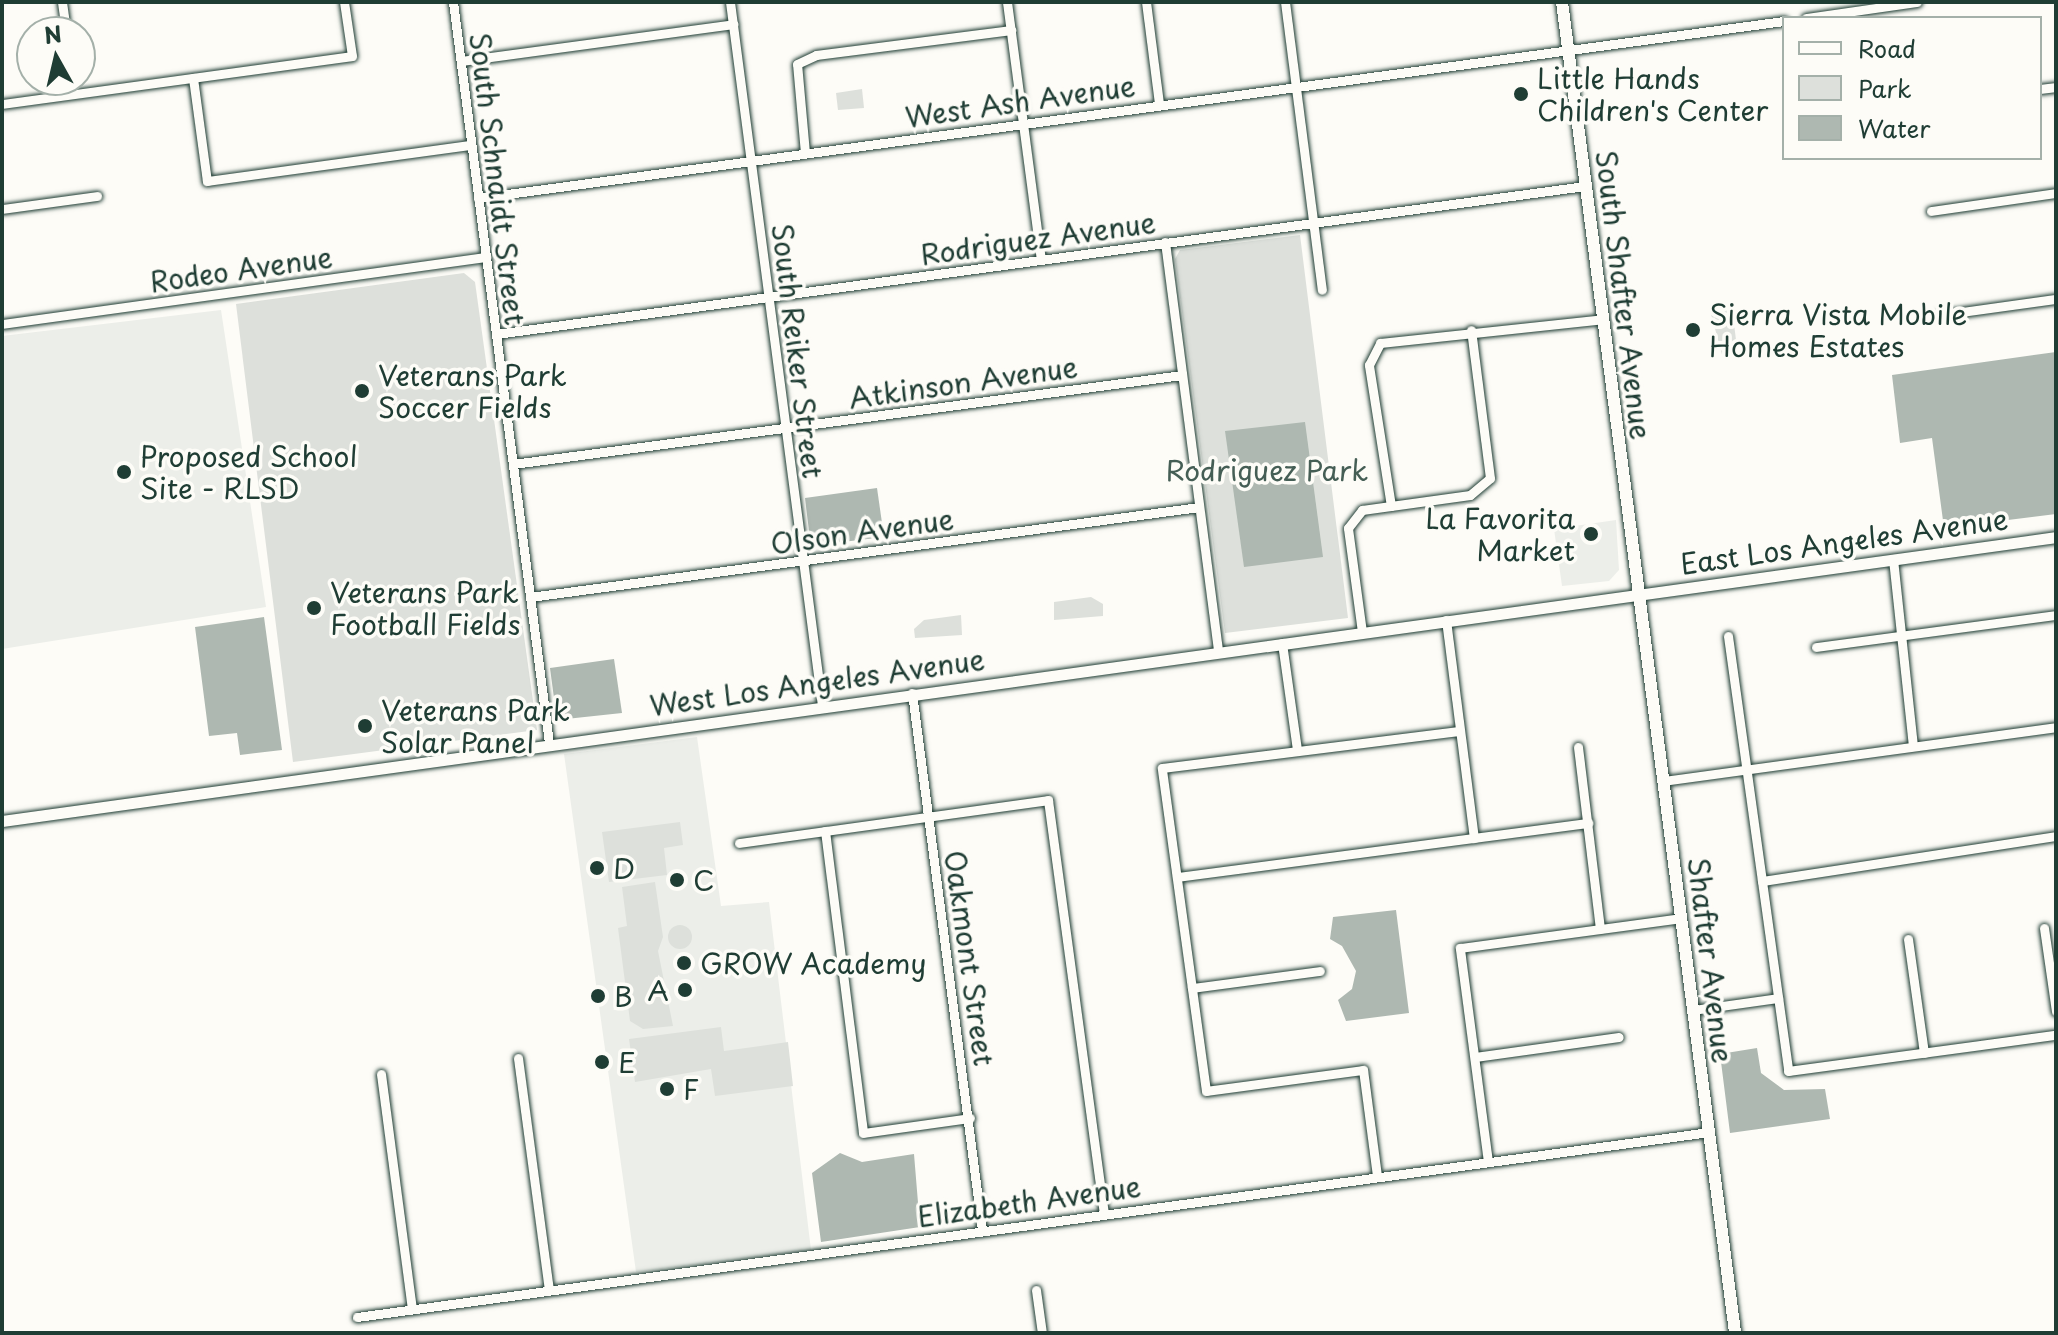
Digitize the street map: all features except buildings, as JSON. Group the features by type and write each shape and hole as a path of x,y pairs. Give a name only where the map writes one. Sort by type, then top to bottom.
{"main road":[{"name":"South Shafter Avenue","path":"1562,2 1639,594"},
{"name":"Shafter Avenue","path":"1639,594 1735,1333"}],"street":[{"path":"96,91 352,56 344,2"},
{"name":"South Schnaidt Street","path":"453,2 549,743"},
{"name":"South Reiker Street","path":"730,2 822,706"},
{"path":"1007,2 1041,259"},
{"path":"1146,2 1159,104"},
{"path":"1285,2 1322,290"},
{"path":"1814,16 1848,7 1917,2"},
{"name":"West Ash Avenue","path":"478,198 1782,21"},
{"path":"461,61 733,24"},
{"path":"805,153 797,64 816,55 1011,30"},
{"path":"193,78 207,181 471,145"},
{"path":"2,104 60,96"},
{"name":"Rodriguez Avenue","path":"496,334 1585,186"},
{"path":"1931,211 2056,193"},
{"path":"2,209 97,196"},
{"path":"1165,242 1218,651"},
{"name":"Rodeo Avenue","path":"2,324 486,257"},
{"path":"1940,315 2056,299"},
{"path":"1391,506 1369,365 1380,343 1471,330 1603,319"},
{"path":"1362,632 1348,528 1362,510 1470,495 1490,478 1471,330"},
{"name":"Atkinson Avenue","path":"513,464 1182,375"},
{"name":"Olson Avenue","path":"530,597 1199,507"},
{"name":"East Los Angeles Avenue","path":"1639,594 2056,537"},
{"path":"1893,559 1913,746"},
{"name":"West Los Angeles Avenue","path":"2,818 1639,594"},
{"path":"1816,647 2056,615"},
{"path":"1446,620 1474,838"},
{"path":"1728,636 1788,1071 2056,1035"},
{"path":"1282,643 1297,750"},
{"name":"Oakmont Street","path":"912,693 970,1118 982,1230"},
{"path":"1663,781 2056,727"},
{"path":"1377,1176 1363,1070 1206,1091 1162,768 1459,731"},
{"path":"1578,747 1600,929"},
{"path":"739,843 1048,800 1104,1213"},
{"path":"1177,877 1588,823"},
{"path":"825,831 863,1133 970,1118"},
{"path":"1762,881 2056,836"},
{"path":"1488,1162 1460,948 1681,918"},
{"path":"2044,928 2056,1011"},
{"path":"1908,939 1924,1053"},
{"path":"1192,988 1320,971"},
{"path":"1693,1010 1778,998"},
{"path":"1475,1057 1619,1037"},
{"path":"518,1058 549,1290"},
{"path":"381,1074 412,1309"},
{"name":"Elizabeth Avenue","path":"357,1317 1709,1132"},
{"path":"1036,1290 1042,1333"}],"shaded area":[{"name":"Proposed School Site - RLSD","path":"221,310 266,607 2,649 2,336"},
{"path":"1616,520 1619,570 1609,581 1562,586 1554,529"},
{"name":"GROW Academy","path":"697,737 721,906 769,902 811,1250 636,1272 564,754"}],"green space":[{"path":"862,89 864,108 838,110 836,93"},
{"name":"Rodriguez Park","path":"1300,235 1348,618 1225,633 1175,259 1180,250"},
{"path":"464,273 475,282 537,730 293,762 236,304"},
{"path":"1732,308 1738,356 1723,358 1711,314"},
{"path":"1091,597 1103,604 1103,616 1054,620 1054,602"},
{"path":"961,615 962,635 915,638 914,629 924,620"},
{"path":"680,822 683,845 664,848 667,875 609,882 602,832"},
{"path":"655,882 663,937 658,951 673,1026 643,1029 630,1021 618,928 627,926 622,887"},
{"path":"680,925 689,928 692,937 689,946 680,949 671,946 668,937 671,928"},
{"path":"721,1027 724,1051 788,1042 793,1086 715,1096 711,1069 635,1082 629,1039"}],"water":[{"path":"2056,352 2056,514 1944,528 1932,438 1900,443 1892,375"},
{"path":"1305,422 1323,557 1244,567 1225,431"},
{"path":"877,488 884,537 818,545 810,539 805,498"},
{"path":"264,617 282,750 240,755 237,733 209,736 195,627"},
{"path":"614,659 622,713 566,719 556,713 550,668"},
{"path":"1396,910 1409,1013 1346,1021 1338,1000 1352,989 1356,971 1342,946 1330,939 1333,917"},
{"path":"1757,1048 1761,1073 1784,1090 1825,1089 1830,1119 1730,1133 1720,1054"},
{"path":"840,1153 862,1162 914,1154 920,1227 821,1242 812,1173"}],"place":[{"name":"Little Hands Children's Center","path":"1521,94"},
{"name":"Sierra Vista Mobile Homes Estates","path":"1693,330"},
{"name":"Veterans Park Soccer Fields","path":"362,391"},
{"name":"Proposed School Site - RLSD","path":"124,472"},
{"name":"La Favorita Market","path":"1591,534"},
{"name":"Veterans Park Football Fields","path":"314,608"},
{"name":"Veterans Park Solar Panel","path":"365,726"},
{"name":"D","path":"597,868"},
{"name":"C","path":"677,880"},
{"name":"GROW Academy","path":"684,963"},
{"name":"A","path":"685,990"},
{"name":"B","path":"598,996"},
{"name":"E","path":"602,1062"},
{"name":"F","path":"667,1089"}]}
